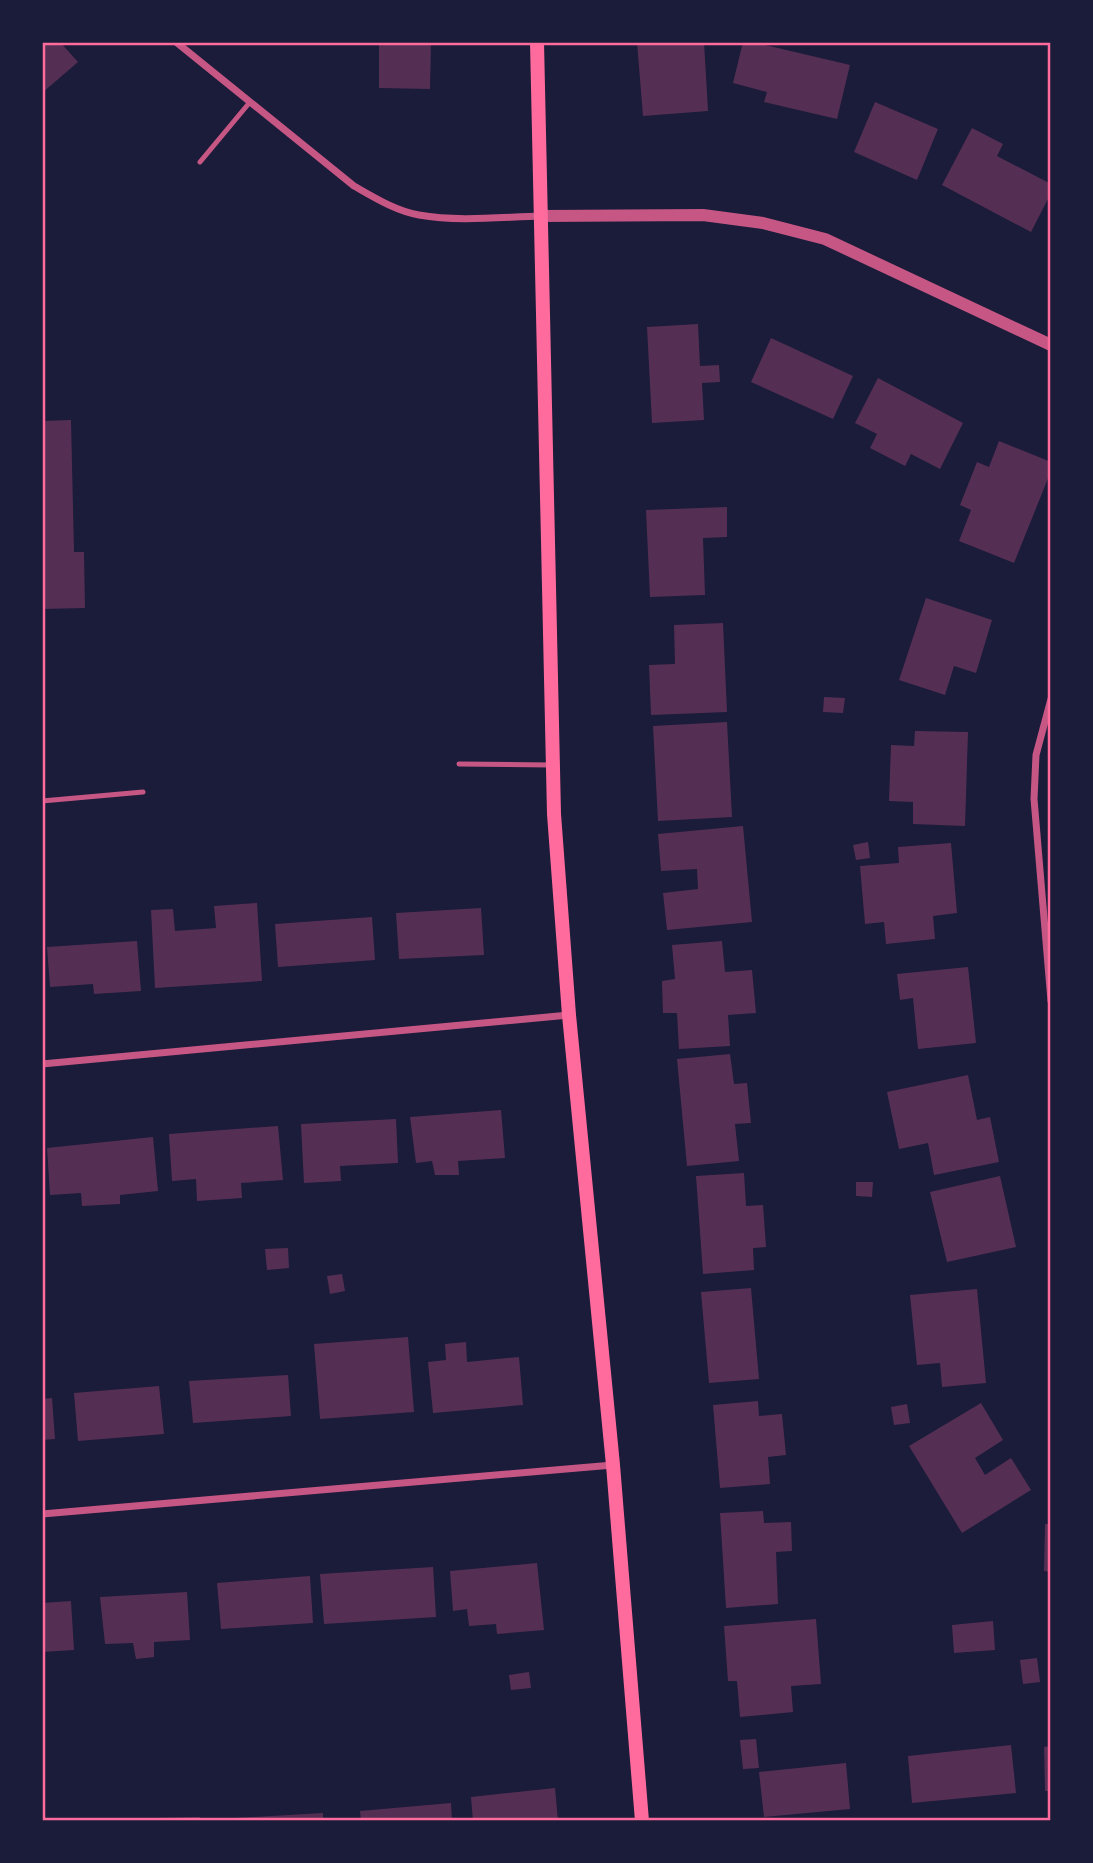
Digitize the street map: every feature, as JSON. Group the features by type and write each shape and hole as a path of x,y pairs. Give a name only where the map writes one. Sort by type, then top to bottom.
{"main road":[{"path":"537,42 552,765 569,1015 613,1465 642,1821"}],"street":[{"path":"176,42 354,186 386,204 418,215 451,218 703,215 763,223 825,239 1051,345"},
{"path":"1051,699 1036,755 1034,799 1051,1001"},
{"path":"42,1064 569,1015"},
{"path":"42,1514 613,1465"}],"lane":[{"path":"200,162 250,102"},
{"path":"459,764 552,765"},
{"path":"42,801 143,792"}],"building":[{"path":"42,42 60,42 78,62 42,93"},
{"path":"379,42 431,42 430,89 379,88"},
{"path":"637,42 704,42 708,111 643,116"},
{"path":"743,42 753,42 850,65 837,119 764,102 767,92 733,83"},
{"path":"875,102 938,129 917,180 854,152"},
{"path":"972,128 1003,144 997,156 1051,184 1051,193 1031,232 942,185"},
{"path":"698,324 700,366 719,365 720,382 702,383 704,420 652,423 647,327"},
{"path":"771,338 853,376 833,419 751,382"},
{"path":"878,378 963,423 940,469 911,454 905,466 870,448 877,434 855,423"},
{"path":"71,420 74,552 84,552 85,608 42,609 42,421"},
{"path":"999,441 1051,462 1051,471 1014,563 959,541 971,510 960,505 977,462 989,467"},
{"path":"727,507 727,537 703,538 705,595 650,597 646,510"},
{"path":"926,598 992,620 976,673 954,666 945,695 899,680"},
{"path":"723,623 727,712 651,715 649,665 675,664 674,625"},
{"path":"824,697 845,698 843,713 823,712"},
{"path":"727,722 732,817 658,821 653,726"},
{"path":"915,731 968,732 965,826 913,824 913,802 889,801 891,745 914,746"},
{"path":"743,826 752,922 667,930 663,893 698,889 697,869 661,871 658,834"},
{"path":"868,842 870,858 856,860 853,845"},
{"path":"951,843 957,913 933,916 935,939 886,944 884,922 865,924 860,866 899,863 898,847"},
{"path":"257,903 262,981 155,988 151,910 173,909 175,931 216,928 214,906"},
{"path":"481,908 484,955 399,959 396,913"},
{"path":"372,917 375,960 278,967 275,924"},
{"path":"137,941 141,991 94,994 93,984 50,987 47,947"},
{"path":"722,941 725,972 752,970 756,1013 728,1015 730,1046 679,1049 677,1013 663,1013 662,981 675,979 672,945"},
{"path":"968,967 976,1043 918,1049 913,998 900,1000 897,974"},
{"path":"730,1054 734,1084 747,1083 751,1123 735,1124 739,1161 687,1166 677,1059"},
{"path":"968,1075 977,1120 990,1117 999,1162 934,1175 928,1143 899,1149 887,1092"},
{"path":"501,1110 505,1158 458,1161 459,1175 435,1175 432,1161 416,1163 410,1117"},
{"path":"396,1119 398,1163 340,1166 341,1181 304,1183 301,1124"},
{"path":"278,1126 283,1180 241,1183 242,1198 197,1201 196,1179 172,1181 169,1134"},
{"path":"153,1137 158,1191 120,1195 120,1204 82,1206 81,1193 50,1195 47,1148"},
{"path":"744,1173 746,1206 763,1205 766,1247 753,1248 754,1270 703,1274 696,1176"},
{"path":"1000,1176 1016,1247 947,1262 930,1192"},
{"path":"856,1182 873,1182 872,1197 856,1196"},
{"path":"288,1248 289,1268 267,1270 265,1249"},
{"path":"342,1274 345,1291 330,1294 327,1276"},
{"path":"751,1288 759,1379 709,1383 701,1292"},
{"path":"977,1289 986,1383 942,1387 940,1363 917,1365 910,1295"},
{"path":"408,1337 414,1412 320,1419 314,1344"},
{"path":"466,1342 467,1362 519,1357 523,1405 433,1413 428,1362 446,1360 445,1344"},
{"path":"288,1375 291,1416 193,1423 189,1381"},
{"path":"159,1386 164,1434 78,1441 74,1393"},
{"path":"52,1398 55,1439 42,1440 42,1399"},
{"path":"758,1401 759,1416 782,1414 786,1455 768,1457 770,1484 720,1488 713,1405"},
{"path":"981,1403 1003,1440 975,1458 985,1475 1011,1458 1031,1490 962,1533 909,1446"},
{"path":"907,1404 910,1423 894,1425 891,1407"},
{"path":"763,1511 764,1523 791,1522 792,1551 776,1552 778,1604 726,1608 720,1513"},
{"path":"1045,1524 1051,1524 1051,1572 1044,1571"},
{"path":"537,1563 544,1630 497,1634 496,1624 469,1626 467,1609 453,1611 450,1571"},
{"path":"433,1567 436,1617 324,1624 320,1574"},
{"path":"310,1576 313,1623 221,1629 217,1583"},
{"path":"187,1592 190,1640 154,1642 154,1657 136,1659 133,1643 105,1644 100,1597"},
{"path":"71,1601 74,1650 42,1652 42,1603"},
{"path":"816,1619 821,1684 791,1686 793,1712 740,1717 737,1681 728,1681 724,1626"},
{"path":"993,1621 995,1650 954,1653 952,1625"},
{"path":"1037,1658 1040,1682 1023,1684 1020,1660"},
{"path":"529,1672 531,1688 511,1690 509,1675"},
{"path":"756,1739 759,1768 743,1769 740,1740"},
{"path":"1011,1745 1016,1793 912,1803 908,1756"},
{"path":"1051,1746 1051,1791 1045,1791 1044,1747"},
{"path":"846,1763 850,1809 764,1817 759,1772"},
{"path":"555,1788 558,1821 473,1821 471,1797"},
{"path":"451,1803 452,1821 361,1821 360,1811"},
{"path":"323,1813 323,1821 235,1821 235,1818"},
{"path":"200,1817 201,1821 112,1821 112,1819"}]}
